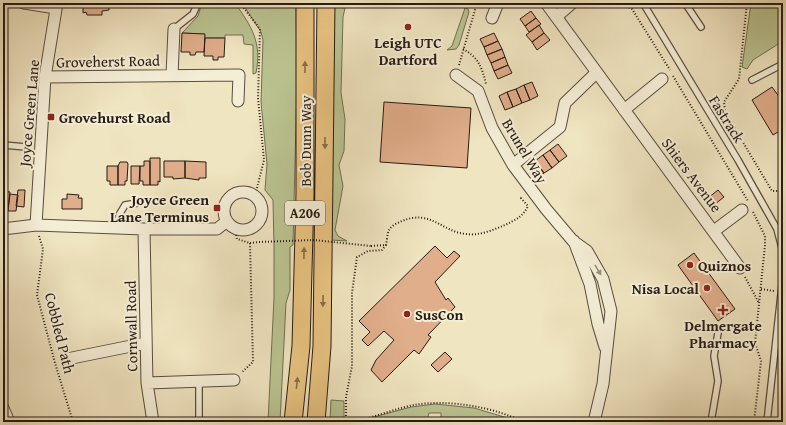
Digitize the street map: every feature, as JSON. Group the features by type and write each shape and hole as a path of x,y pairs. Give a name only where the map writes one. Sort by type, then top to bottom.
{"main road":[{"name":"Bob Dunn Way","path":"293,422 301,346 305,194 305,3"},
{"name":"Bob Dunn Way","path":"316,422 322,346 326,3"}],"street":[{"path":"24,3 56,5"},
{"path":"492,18 498,3"},
{"name":"Shiers Avenue","path":"546,3 596,73 714,231 748,208"},
{"path":"556,17 572,3"},
{"name":"Joyce Green Lane","path":"36,225 45,77 56,5"},
{"name":"Groveherst Road","path":"172,76 174,29"},
{"path":"513,165 560,127 565,103 596,73"},
{"name":"Groveherst Road","path":"45,77 239,75 238,101"},
{"name":"Brunel Way","path":"456,75 478,91 492,128 513,165 546,210 574,241 590,284 598,324 606,352 603,384 594,422"},
{"path":"624,110 662,79"},
{"path":"246,192 255,196 261,206 260,219 256,224 243,230 231,224 224,208 227,199 232,195 246,192"},
{"path":"3,229 36,225 144,229 217,229 231,224"},
{"name":"Cornwall Road","path":"144,229 147,384 153,422"},
{"path":"714,231 740,268"},
{"path":"67,359 146,343"},
{"path":"147,384 234,380"},
{"path":"3,408 9,422"}],"lane":[{"name":"Groveherst Road","path":"174,29 193,14 198,3"},
{"name":"Fastrack","path":"642,3 746,174 777,229 783,252"},
{"path":"685,3 701,27"},
{"path":"752,80 782,66"},
{"path":"3,145 26,147"},
{"path":"118,228 119,215 125,205 150,201"},
{"path":"767,422 783,276"},
{"path":"711,422 718,381 714,356 718,333"},
{"path":"199,381 199,422"}],"path":[{"path":"240,3 260,29 258,98 264,160 255,196"},
{"path":"456,75 477,3"},
{"path":"621,3 632,9 640,20 765,236 760,304 755,343 761,361 754,422"},
{"path":"747,3 739,79 724,102 725,112 772,191 783,191"},
{"path":"782,66 779,46 783,44"},
{"path":"346,422 346,397 352,366 352,293 357,257 368,251 382,250 386,245 389,230 396,224 408,219 425,218 465,234 477,234 494,230 521,217 528,206"},
{"path":"231,224 237,239 250,242 314,240 371,246 386,245"},
{"name":"Cobbled Path","path":"36,225 43,249 37,295 55,363 73,422"},
{"path":"234,380 253,362 250,242"},
{"path":"740,268 760,304"},
{"path":"352,422 414,405 435,403 478,408 523,422"}],"green space":[{"path":"202,3 235,3 251,28 254,36 258,53 256,73 253,74 253,45 244,44 243,35 225,35 225,38 205,38 204,34 182,33 198,16"},
{"path":"242,3 296,3 297,79 293,245 290,247 290,290 286,303 280,422 268,422 274,298 274,247 273,200 265,190 267,164 261,102 263,40 261,32"},
{"path":"333,3 343,3 345,8 343,17 341,93 345,119 344,151 339,165 343,186 335,230 338,236 347,241 331,240"},
{"path":"751,3 783,3 783,41 753,60 747,69 742,67"},
{"path":"465,8 468,9 469,12 459,45 456,49 447,50 452,46"},
{"path":"331,400 344,401 344,422 330,422"},
{"path":"435,404 474,408 521,422 441,422 441,413 429,413 427,420 355,422 411,407"}],"building":[{"path":"385,3 421,3 421,5"},
{"path":"109,4 109,10 102,11 102,15 87,15 86,12 83,13 83,5"},
{"path":"531,11 536,18 525,26 520,19"},
{"path":"536,18 541,24 529,32 525,26"},
{"path":"539,25 544,33 532,42 526,35"},
{"path":"182,33 205,34 204,52 196,52 195,55 190,55 190,52 181,52"},
{"path":"494,33 498,41 484,47 480,39"},
{"path":"544,33 550,40 537,50 532,42"},
{"path":"205,38 225,38 224,57 218,57 218,60 213,60 213,56 204,56"},
{"path":"498,41 502,49 487,55 484,47"},
{"path":"502,49 505,57 491,63 487,55"},
{"path":"505,57 508,65 494,71 491,63"},
{"path":"508,65 512,73 498,79 494,71"},
{"path":"532,82 538,96 530,100 524,85"},
{"path":"524,85 530,100 522,103 516,89"},
{"path":"772,87 783,102 783,129 773,135 752,100"},
{"path":"516,89 522,103 513,107 507,92"},
{"path":"507,92 513,107 505,110 499,96"},
{"path":"384,102 471,108 467,168 380,162"},
{"path":"558,144 567,156 559,162 550,150"},
{"path":"550,150 559,162 552,168 543,155"},
{"path":"543,155 552,168 544,173 535,161"},
{"path":"150,158 160,158 160,182 158,181 158,185 150,185"},
{"path":"144,161 150,161 150,185 143,185 143,181 140,181 140,166 144,166"},
{"path":"164,161 185,161 185,178 173,179 173,177 164,177"},
{"path":"185,161 206,162 206,178 199,178 199,180 185,178"},
{"path":"535,161 544,173 537,178 528,166"},
{"path":"120,162 127,162 128,164 127,181 125,181 125,185 118,185 118,166"},
{"path":"107,166 118,166 118,185 110,185 110,181 107,181"},
{"path":"131,166 140,166 139,184 131,184"},
{"path":"18,190 25,190 24,207 16,206"},
{"path":"718,190 724,197 714,205 708,198"},
{"path":"3,191 10,192 8,209 3,208"},
{"path":"10,194 18,195 16,211 8,211"},
{"path":"67,194 79,195 78,198 82,198 82,209 62,209 62,199 67,199"},
{"name":"SusCon","path":"435,246 447,258 454,251 460,256 435,282 446,300 448,298 455,307 428,335 431,337 419,354 414,350 382,382 371,370 376,360 394,340 384,331 368,346 362,340 370,332 359,321"},
{"path":"694,253 735,309 718,321 678,265"},
{"path":"445,352 452,359 438,372 431,365"}],"place":[{"name":"Leigh UTC Dartford","path":"408,27"},
{"name":"Grovehurst Road","path":"51,117"},
{"name":"Joyce Green Lane Terminus","path":"217,208"},
{"name":"Quiznos","path":"690,265"},
{"name":"Nisa Local","path":"707,288"},
{"name":"Delmergate Pharmacy","path":"723,310"},
{"name":"SusCon","path":"407,314"}]}
